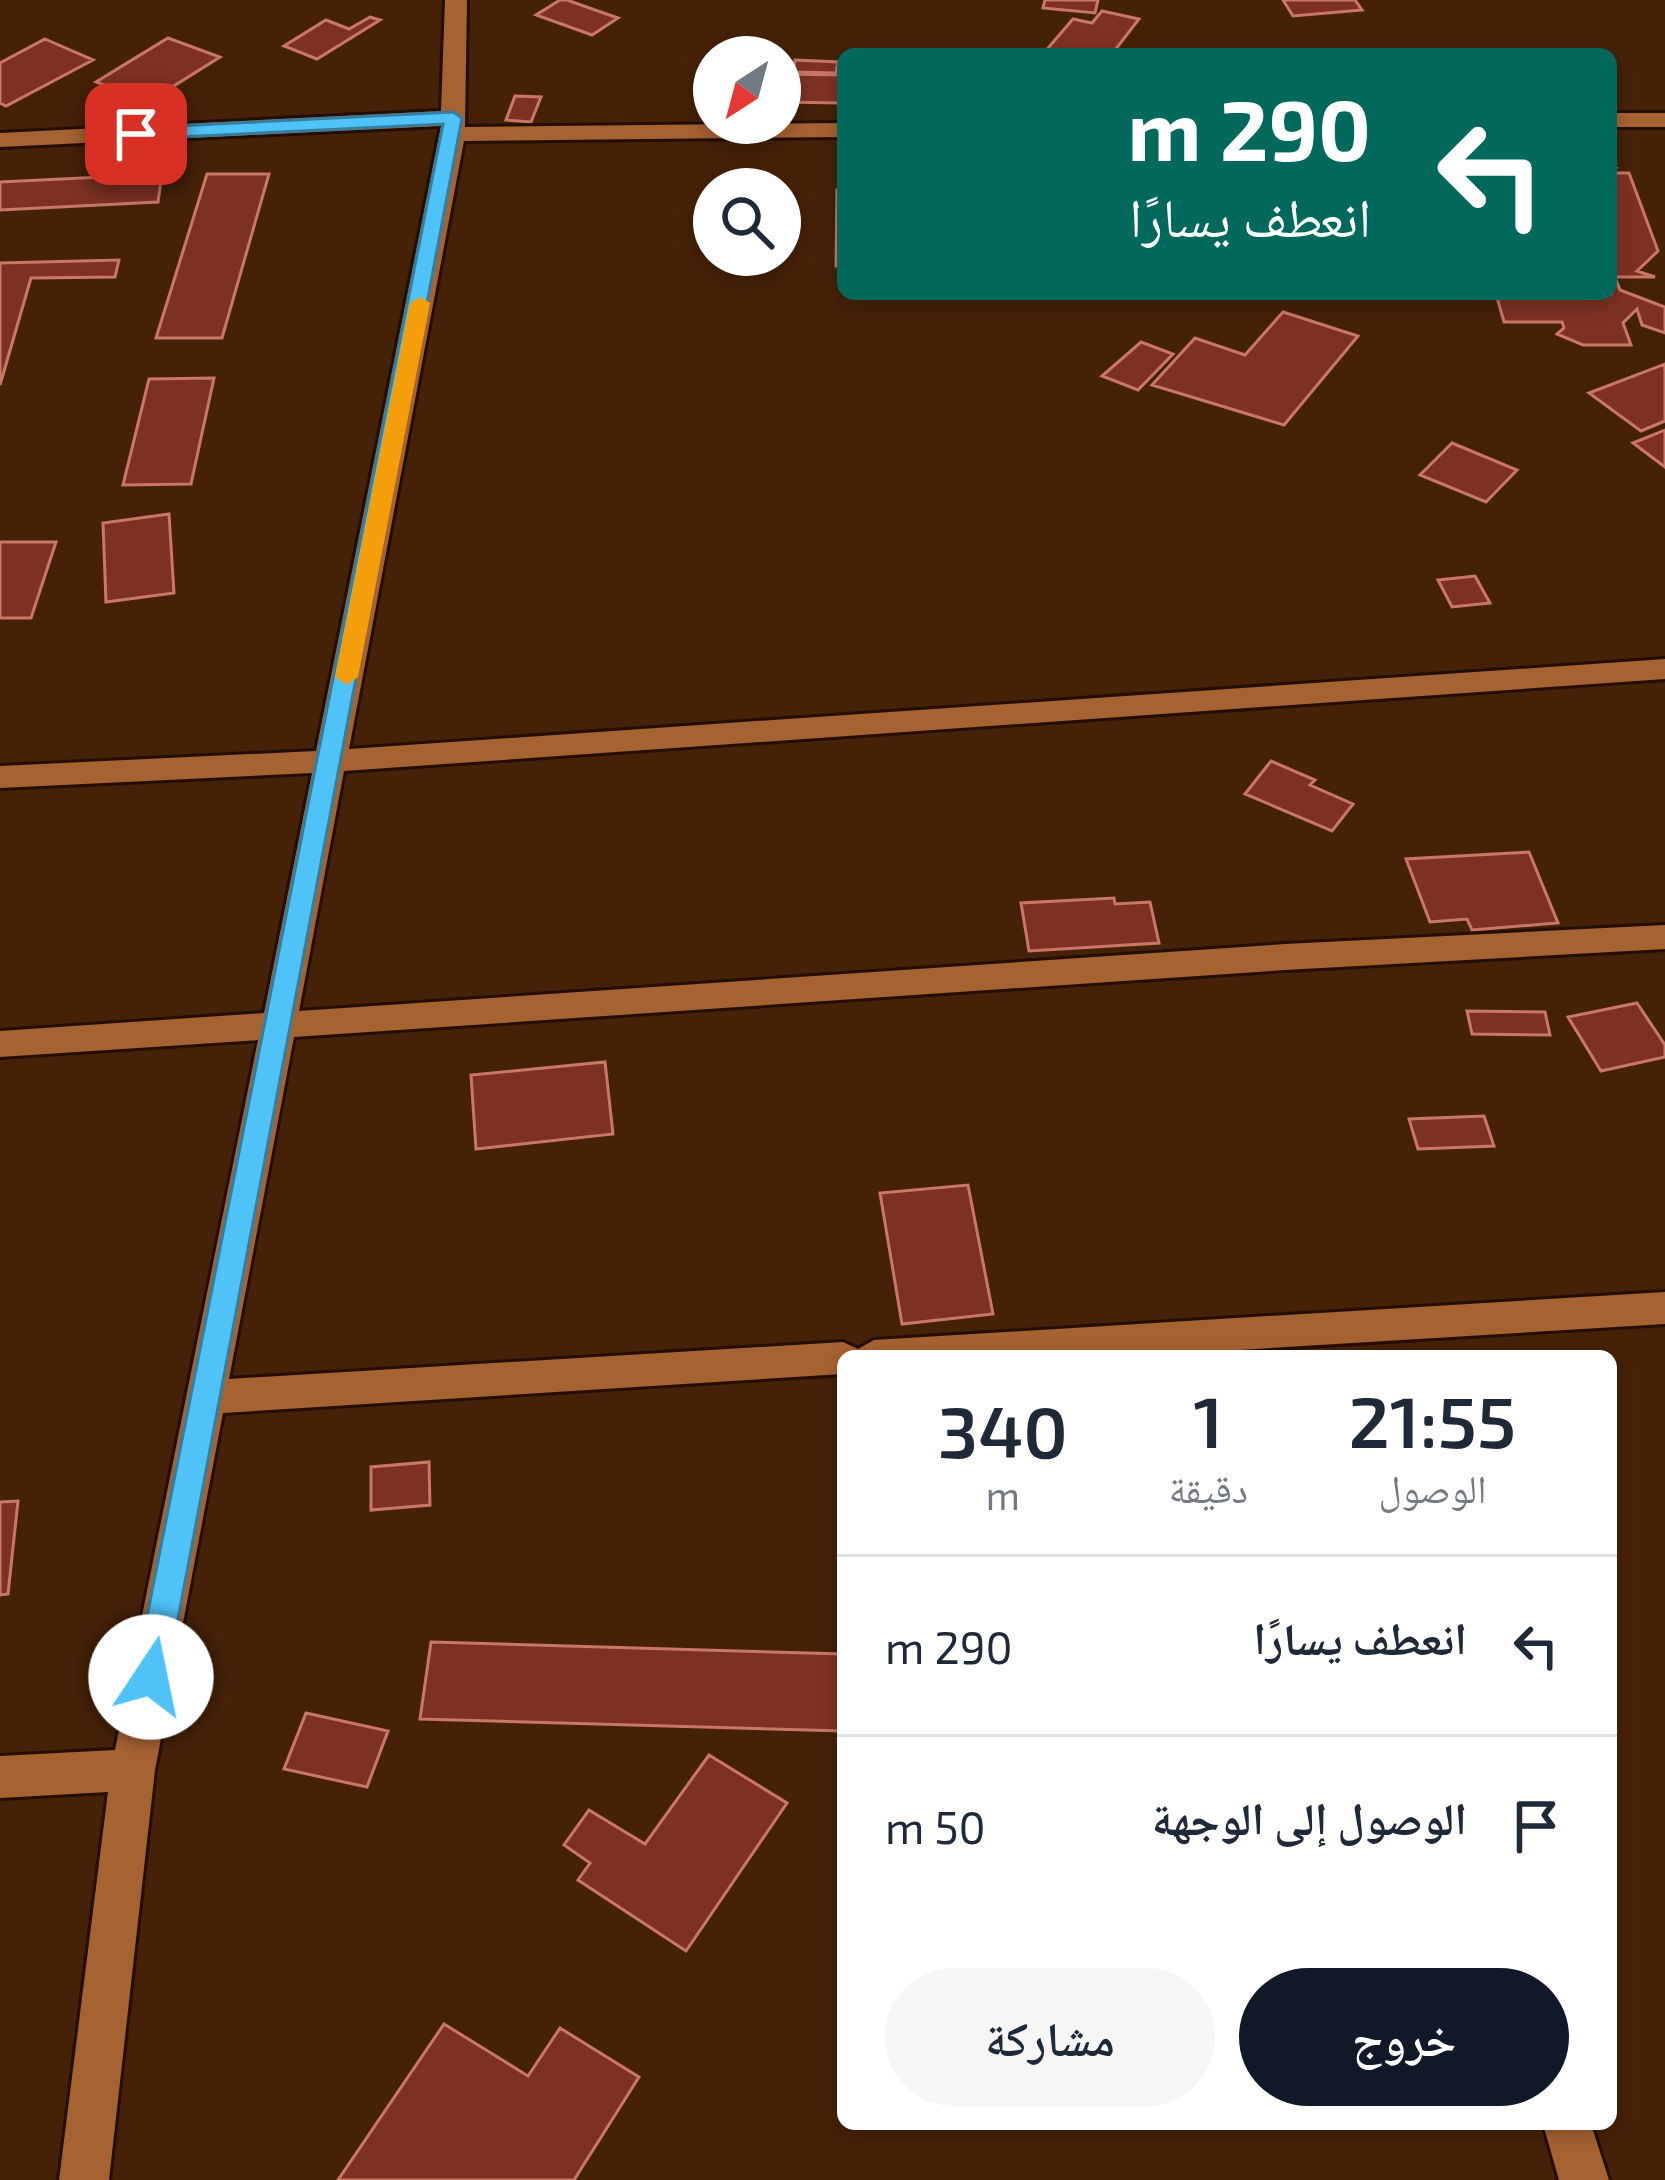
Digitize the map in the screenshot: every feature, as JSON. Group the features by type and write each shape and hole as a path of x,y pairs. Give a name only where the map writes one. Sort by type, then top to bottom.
{"street":[{"path":"84,2180 133,1770 453,126 456,0"},
{"path":"1617,121 1665,120"},
{"path":"0,140 453,126 837,130"},
{"path":"0,777 330,761 1665,669"},
{"path":"0,1045 1285,957 1665,938"},
{"path":"1071,1350 1334,1342 1665,1308"},
{"path":"205,1396 837,1358"},
{"path":"0,1777 133,1770"},
{"path":"1569,2130 1584,2180"}],"building":[{"path":"560,0 618,18 592,35 536,15"},
{"path":"1045,0 1098,0 1095,13 1043,8"},
{"path":"1283,0 1355,0 1362,10 1293,16"},
{"path":"1102,11 1139,19 1117,48 1048,48 1073,19 1092,23"},
{"path":"370,17 380,20 317,59 284,46 326,20 349,29"},
{"path":"168,38 220,57 148,102 96,82"},
{"path":"45,39 93,60 6,106 0,103 0,63"},
{"path":"801,60 837,62 836,73 801,72"},
{"path":"801,74 837,75 837,103 801,102"},
{"path":"515,96 541,97 531,122 506,120"},
{"path":"1617,173 1629,173 1658,251 1637,271 1655,277 1617,277"},
{"path":"162,174 158,202 0,210 0,182"},
{"path":"207,174 269,174 222,338 156,338"},
{"path":"119,260 115,277 31,278 0,385 0,263"},
{"path":"1617,282 1620,290 1665,307 1665,333 1642,325 1637,309 1623,323 1631,345 1583,345 1557,334 1564,328 1562,322 1504,322 1498,300 1617,300"},
{"path":"1283,312 1358,336 1284,425 1152,385 1195,338 1245,355"},
{"path":"1141,342 1173,354 1138,390 1102,376"},
{"path":"1665,364 1665,421 1641,431 1589,393"},
{"path":"214,378 191,484 123,485 149,379"},
{"path":"1665,430 1665,467 1633,443"},
{"path":"1452,443 1517,470 1486,502 1420,475"},
{"path":"169,514 174,593 106,602 103,523"},
{"path":"0,542 56,542 31,618 0,618"},
{"path":"1475,576 1490,603 1452,607 1438,580"},
{"path":"1271,761 1315,780 1310,785 1353,804 1332,831 1245,794"},
{"path":"1529,852 1558,923 1472,930 1467,919 1430,922 1406,859"},
{"path":"1114,898 1115,904 1150,902 1159,943 1029,951 1021,903"},
{"path":"1637,1003 1665,1045 1665,1057 1601,1071 1568,1017"},
{"path":"1467,1011 1545,1012 1550,1035 1472,1034"},
{"path":"605,1062 613,1134 476,1149 471,1075"},
{"path":"1484,1116 1494,1146 1418,1149 1409,1119"},
{"path":"968,1185 993,1314 902,1324 880,1193"},
{"path":"429,1462 430,1505 371,1510 371,1467"},
{"path":"18,1501 8,1594 0,1595 0,1502"},
{"path":"431,1642 837,1654 837,1731 420,1719"},
{"path":"306,1713 388,1731 367,1787 284,1769"},
{"path":"709,1755 787,1803 686,1951 578,1880 590,1863 564,1845 589,1810 645,1844"},
{"path":"444,2024 528,2076 560,2028 639,2077 574,2180 338,2180"}],"slow traffic":[{"path":"347,677 420,303"}],"route":[{"path":"136,134 453,118 151,1677"}]}
